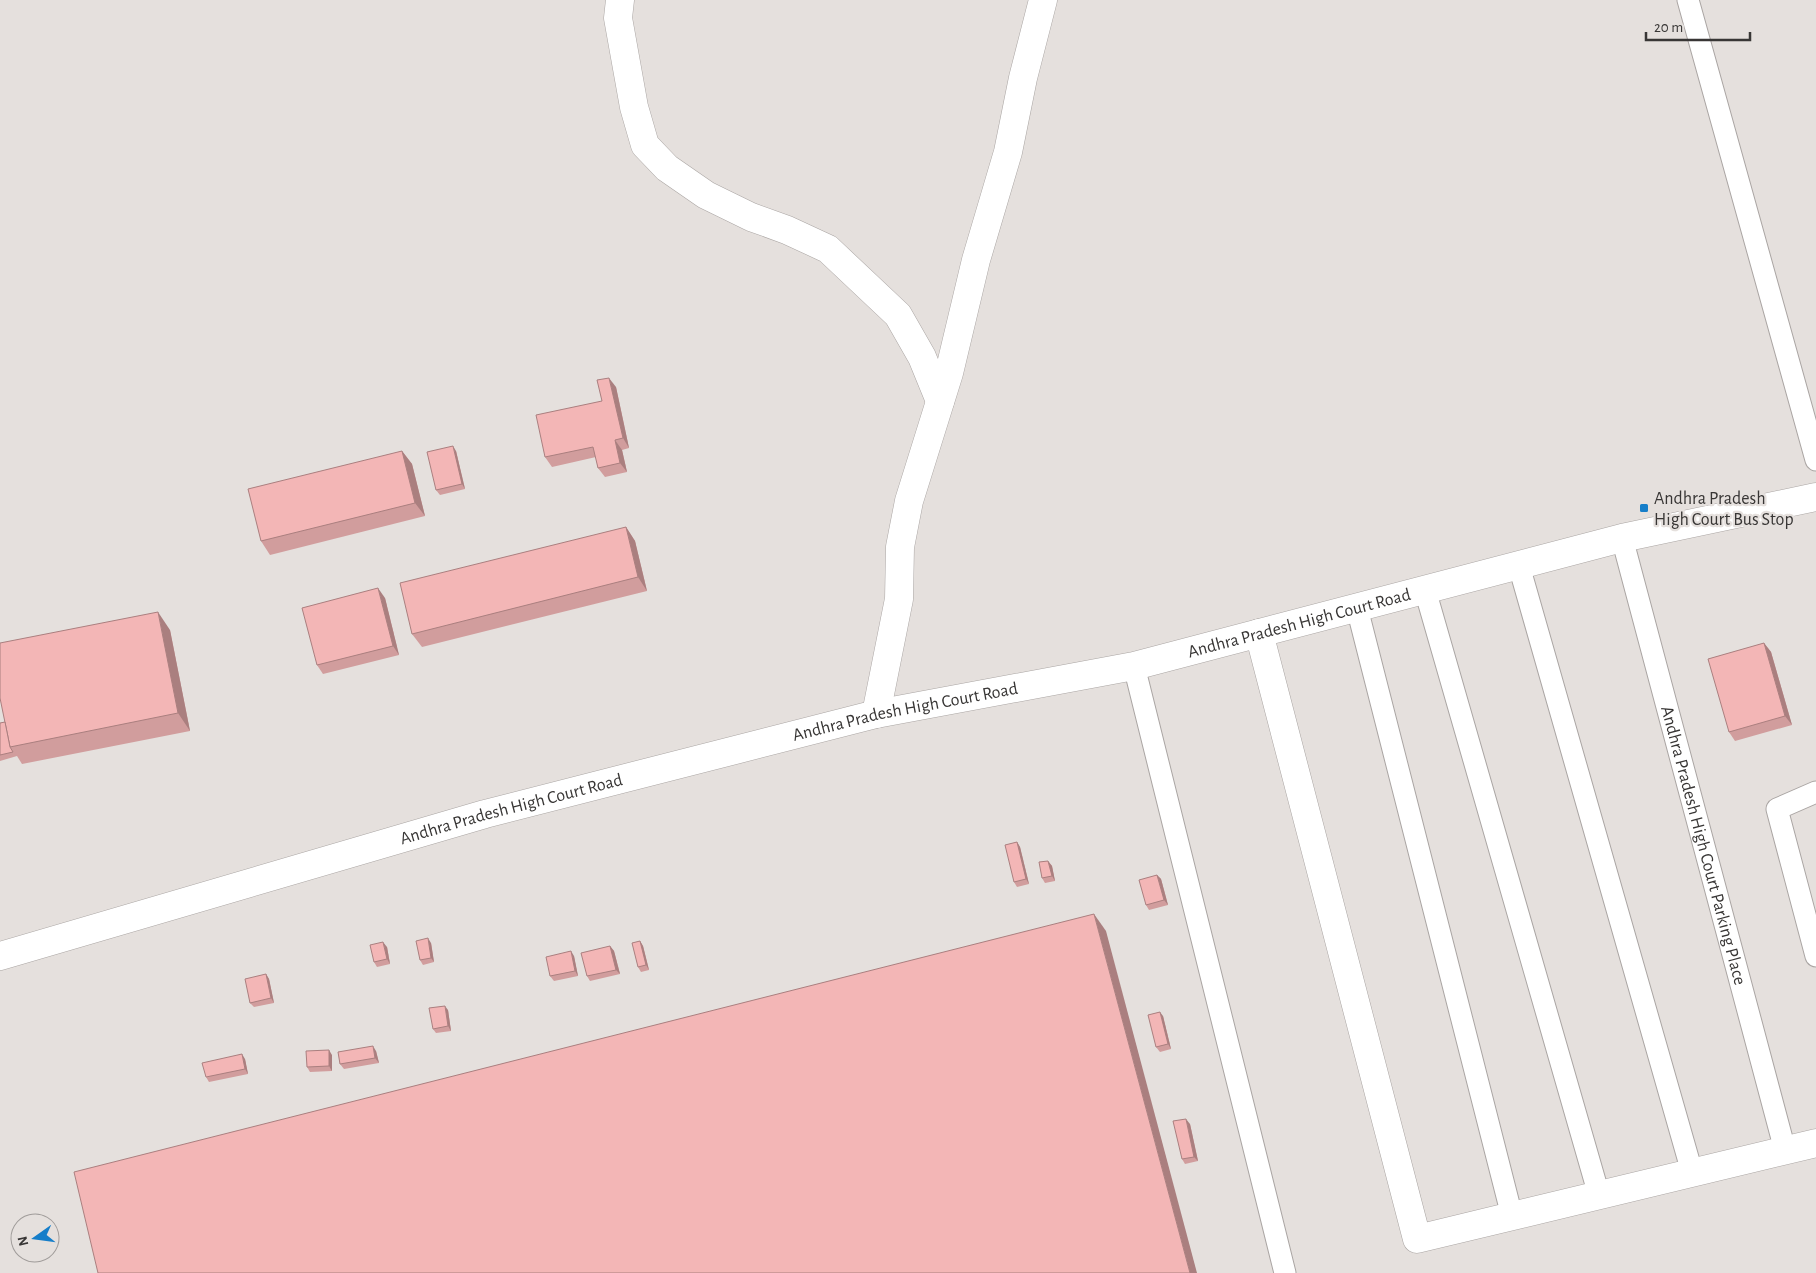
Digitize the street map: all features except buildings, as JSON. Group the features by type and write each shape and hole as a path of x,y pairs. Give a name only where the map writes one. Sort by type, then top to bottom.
{"street":[{"path":"620,0 618,18 634,107 645,144 667,168 706,195 751,217 787,230 828,249 898,314 922,357 940,401"},
{"path":"876,714 899,599 900,547 909,501 949,373 976,260 1008,152 1022,78 1043,0"},
{"name":"Andhra Pradesh High Court Road","path":"0,956 485,814 876,714 1134,666 1622,538 1816,497"},
{"path":"1259,633 1417,1239 1816,1143"}],"lane":[{"path":"1688,0 1816,460"},
{"name":"Andhra Pradesh High Court Parking Place","path":"1622,538 1785,1150"},
{"path":"1519,566 1692,1172"},
{"path":"1425,590 1599,1195"},
{"path":"1357,608 1512,1216"},
{"path":"1134,666 1285,1273"},
{"path":"1816,792 1777,809 1816,956"}],"place":[{"name":"Andhra Pradesh High Court Bus Stop","path":"1644,508"}]}
